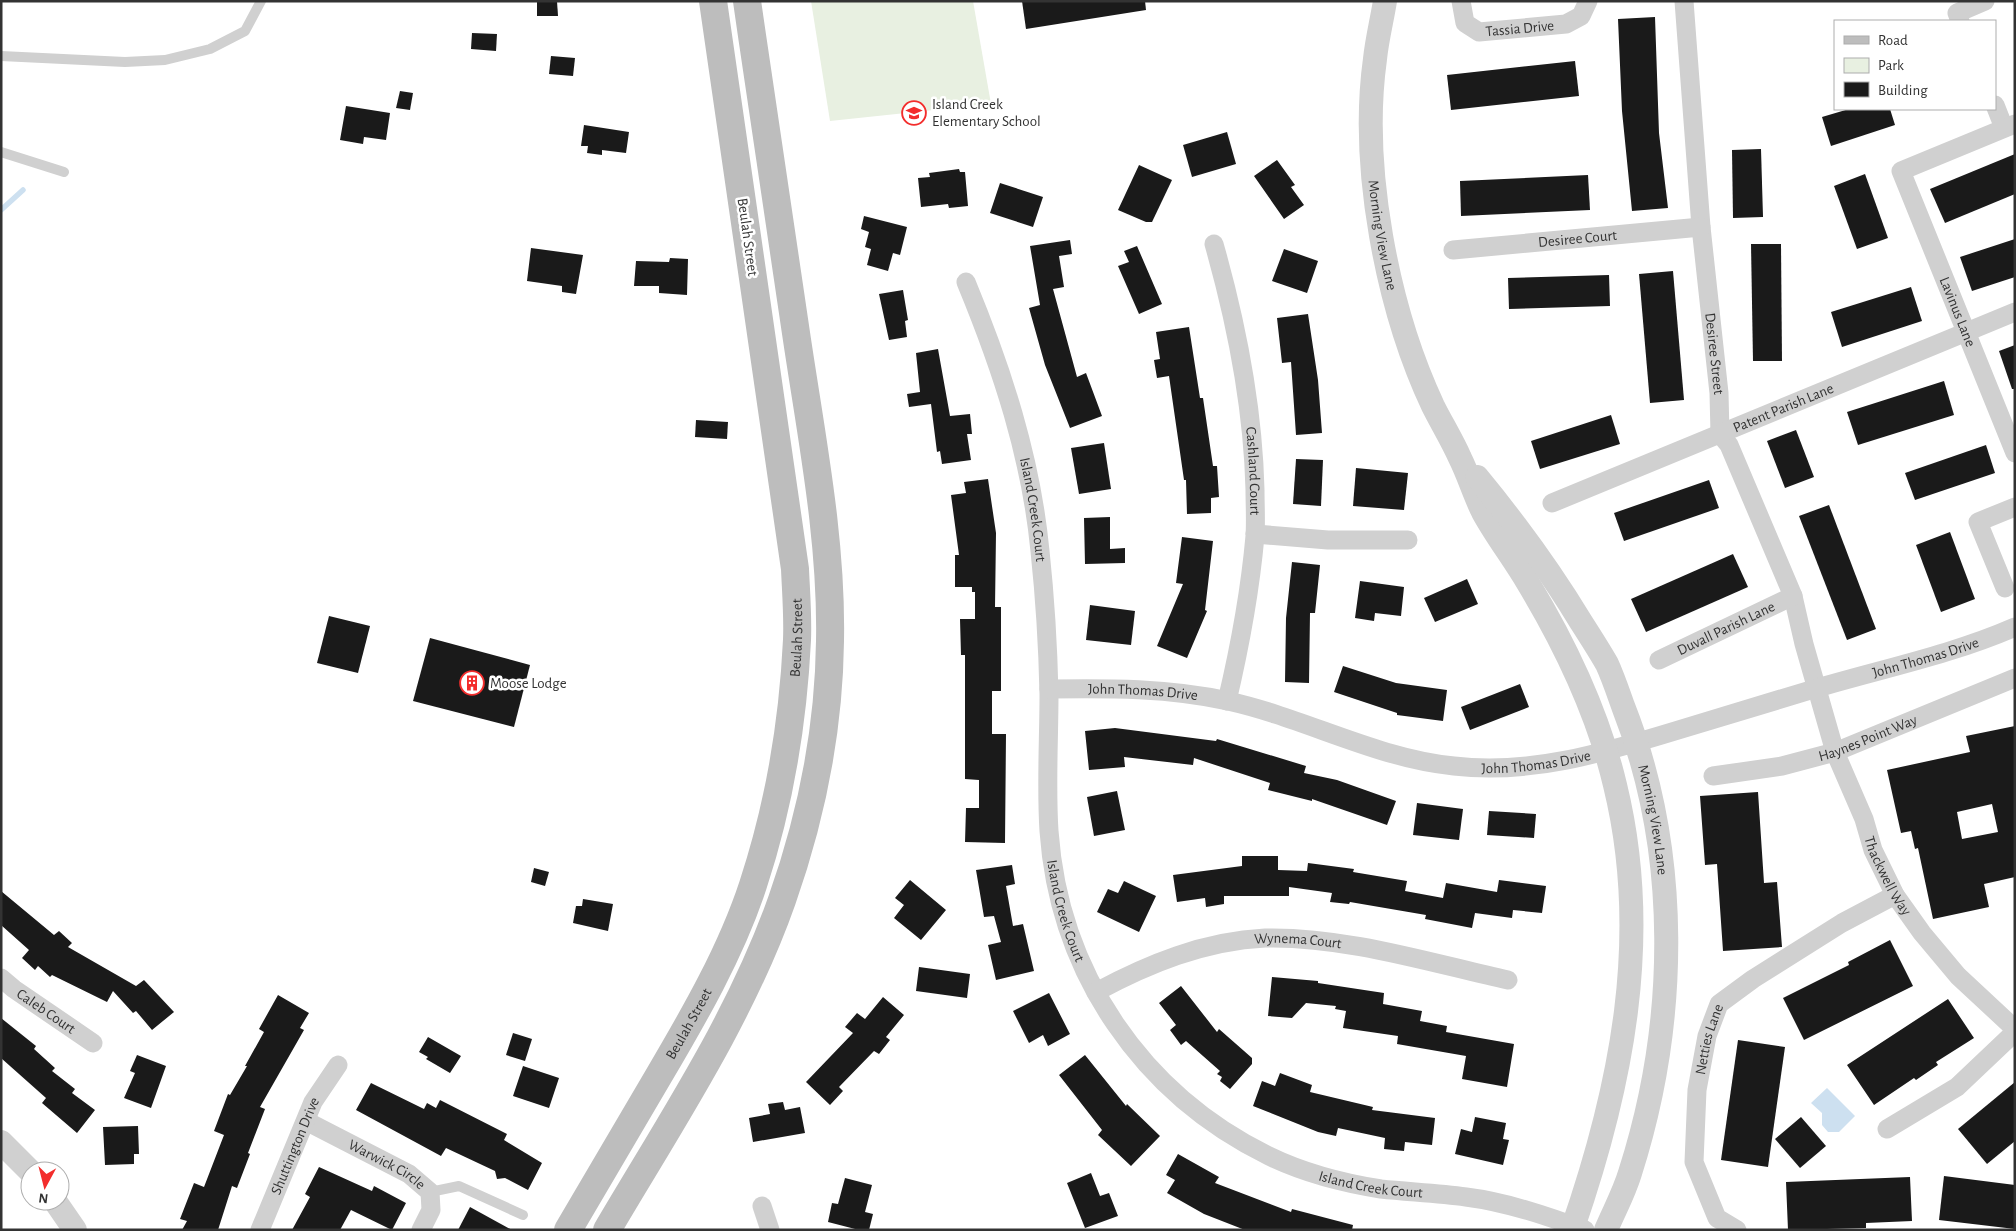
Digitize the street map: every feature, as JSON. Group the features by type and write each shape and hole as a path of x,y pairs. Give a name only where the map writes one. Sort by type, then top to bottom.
{"main road":[{"name":"Beulah Street","path":"568,1230 694,1015 728,946 753,885 769,828 784,765 793,696 798,638 796,568 713,1"},
{"path":"607,1230 732,1014 760,957 782,899 802,835 816,775 826,701 830,641 828,568 819,486 747,1"}],"street":[{"name":"Morning View Lane","path":"1385,1 1374,61 1371,130 1376,203 1397,311 1432,404 1460,456 1483,512 1529,584 1579,677 1616,786 1627,849 1631,910 1631,972 1625,1029 1610,1106 1577,1228"},
{"name":"Tassia Drive","path":"1461,1 1466,23 1479,32 1566,24 1581,16 1588,1"},
{"name":"Desiree Street","path":"1684,1 1701,227 1719,393 1720,434"},
{"path":"1960,20 1957,13 1984,1"},
{"path":"1996,106 2010,126"},
{"name":"Lavinus Lane","path":"2010,126 1901,172 2015,453"},
{"name":"Desiree Court","path":"1453,250 1701,227"},
{"name":"Cashland Court","path":"1214,244 1230,299 1248,392 1254,468 1255,534 1245,624 1228,700"},
{"name":"Island Creek Court","path":"966,282 1017,421 1031,478 1041,553 1049,689 1049,831 1055,880 1070,936 1096,992 1120,1033 1148,1068 1193,1110 1219,1129 1273,1158 1312,1173 1351,1184 1467,1197 1509,1206 1577,1228"},
{"name":"Patent Parish Lane","path":"1552,504 2015,312"},
{"path":"1720,434 1729,445 1793,596 1817,688"},
{"name":"Morning View Lane","path":"1460,456 1551,572 1607,664 1638,742 1651,795 1662,858 1666,919 1666,980 1660,1038 1645,1115 1629,1174 1606,1230"},
{"path":"2005,588 1978,522 2015,507"},
{"path":"1255,534 1328,540 1408,540"},
{"name":"Duvall Parish Lane","path":"1659,660 1793,596"},
{"name":"John Thomas Drive","path":"1049,689 1101,688 1140,690 1228,700 1291,719 1388,754 1453,766 1495,768 1540,766 1605,752 1954,649 2015,627"},
{"name":"Haynes Point Way","path":"1713,776 1782,766 1835,752 2015,678"},
{"name":"Thackwell Way","path":"1817,688 1835,752 1864,819 1873,850 1895,895 1922,933 1958,976 2015,1031"},
{"name":"Netties Lane","path":"1737,1230 1711,1224 1694,1162 1697,1090 1707,1036 1719,1004 1753,979 1842,923 1895,895"},
{"name":"Wynema Court","path":"1096,992 1134,972 1178,954 1209,946 1263,938 1302,939 1343,944 1508,980"},
{"name":"Caleb Court","path":"1,978 14,990 93,1043"},
{"path":"1887,1129 1957,1087 2015,1031"},
{"name":"Shuttington Drive","path":"260,1230 313,1102 338,1065"},
{"name":"Warwick Circle","path":"306,1121 409,1174 430,1192 430,1210 421,1230"},
{"path":"1,1142 20,1161"},
{"path":"762,1206 770,1230"},
{"path":"62,1211 76,1230"}],"lane":[{"path":"1,56 124,62 165,60 210,49 245,31 261,1"},
{"path":"1,152 64,172"},
{"path":"430,1192 459,1186 523,1215"}],"green space":[{"path":"811,1 973,1 991,104 830,121"}],"water":[{"path":"1827,1088 1855,1116 1839,1132 1828,1132 1822,1125 1822,1113 1811,1103"}],"building":[{"path":"537,1 557,1 558,16 537,16"},
{"path":"1022,1 1145,1 1146,10 1026,29"},
{"path":"1655,17 1659,133 1668,208 1632,211 1622,111 1618,19"},
{"path":"472,33 497,34 496,51 471,49"},
{"path":"551,56 575,58 573,76 549,74"},
{"path":"1575,61 1579,96 1451,110 1447,75"},
{"path":"400,91 413,93 410,110 396,108"},
{"path":"346,106 390,113 386,140 364,137 363,144 340,140"},
{"path":"1846,110 1890,110 1895,125 1831,146 1822,117"},
{"path":"584,125 629,132 626,153 602,150 602,155 587,153 588,146 581,146"},
{"path":"1227,132 1236,164 1192,177 1183,145"},
{"path":"1761,149 1763,217 1733,218 1732,150"},
{"path":"2015,154 2015,194 1945,223 1930,189"},
{"path":"1277,160 1295,185 1291,187 1304,205 1284,219 1254,176"},
{"path":"1139,165 1172,180 1152,222 1146,222 1118,210"},
{"path":"959,169 960,172 965,172 968,206 949,208 948,204 921,207 918,178 930,177 929,173"},
{"path":"1865,174 1888,238 1857,249 1834,186"},
{"path":"1588,175 1590,210 1461,216 1460,181"},
{"path":"1000,183 1043,197 1033,227 990,213"},
{"path":"864,216 907,227 900,255 893,253 888,271 867,265 871,249 865,247 869,232 861,229"},
{"path":"2015,239 2015,277 1972,291 1960,257"},
{"path":"1070,240 1072,254 1059,256 1064,287 1053,289 1077,377 1086,373 1102,416 1070,428 1045,365 1029,308 1040,305 1030,246"},
{"path":"1751,244 1781,244 1782,361 1753,361"},
{"path":"1137,246 1162,304 1139,314 1118,266 1129,262 1124,251"},
{"path":"531,248 583,255 576,294 562,292 562,286 527,281"},
{"path":"1284,249 1318,261 1307,293 1272,281"},
{"path":"670,258 688,259 687,295 659,293 659,286 634,286 636,261 669,262"},
{"path":"1673,271 1684,400 1650,403 1639,274"},
{"path":"1609,275 1610,306 1509,309 1508,278"},
{"path":"1911,287 1922,321 1842,347 1831,312"},
{"path":"903,290 908,320 905,321 907,337 889,340 879,294"},
{"path":"1308,314 1318,380 1322,433 1296,435 1291,362 1282,363 1277,318"},
{"path":"1189,327 1200,398 1203,398 1213,466 1217,466 1219,497 1211,498 1211,513 1187,514 1186,480 1184,480 1169,376 1157,378 1154,360 1160,359 1156,332"},
{"path":"2015,345 2015,389 2012,389 1999,351"},
{"path":"938,349 950,416 970,414 972,434 967,434 971,460 942,464 940,451 937,452 931,404 909,407 907,394 920,392 916,353"},
{"path":"1944,381 1954,415 1858,445 1847,412"},
{"path":"1611,415 1620,444 1540,469 1531,441"},
{"path":"696,420 728,422 727,439 695,437"},
{"path":"1796,430 1814,477 1785,488 1767,441"},
{"path":"1104,443 1111,489 1079,494 1071,448"},
{"path":"1986,445 1995,473 1915,500 1905,473"},
{"path":"1296,459 1323,460 1321,506 1293,504"},
{"path":"1356,468 1408,473 1404,510 1353,506"},
{"path":"988,479 996,533 995,607 1001,607 1001,691 992,691 992,734 1006,734 1005,843 965,842 966,808 979,808 979,780 965,779 965,655 961,655 960,619 975,619 975,592 972,592 972,587 955,587 955,555 959,555 951,495 966,493 964,482"},
{"path":"1709,480 1719,508 1624,541 1614,513"},
{"path":"1829,505 1876,629 1847,640 1799,516"},
{"path":"1110,517 1110,549 1125,548 1125,563 1085,564 1084,518"},
{"path":"1950,532 1975,599 1941,612 1916,545"},
{"path":"1182,537 1213,541 1205,610 1207,611 1187,658 1157,646 1183,584 1176,583"},
{"path":"1733,554 1748,587 1646,632 1631,599"},
{"path":"1292,562 1320,565 1315,613 1310,613 1309,683 1285,682 1286,618"},
{"path":"1467,579 1478,604 1435,622 1424,598"},
{"path":"1360,581 1404,587 1401,616 1375,613 1374,621 1355,618"},
{"path":"1090,605 1135,611 1131,645 1086,640"},
{"path":"329,616 370,626 358,673 317,663"},
{"name":"Moose Lodge","path":"430,638 530,665 514,727 413,701"},
{"path":"1343,666 1396,683 1447,690 1443,721 1397,715 1397,713 1334,692"},
{"path":"1520,684 1529,707 1470,730 1461,707"},
{"path":"2015,726 2015,877 1984,884 1989,907 1933,919 1918,848 1915,849 1911,831 1901,833 1887,770 1970,752 1966,736","holes":["1992,804 1998,832 1962,839 1957,812"]},
{"path":"1115,728 1216,741 1217,739 1306,766 1304,773 1337,780 1396,801 1387,825 1312,799 1312,801 1268,790 1270,783 1194,758 1193,765 1124,757 1125,767 1089,770 1085,731"},
{"path":"1117,791 1125,830 1094,836 1087,797"},
{"path":"1758,792 1764,883 1777,882 1782,947 1723,951 1717,864 1705,865 1700,796"},
{"path":"1417,803 1463,809 1459,840 1413,835"},
{"path":"1489,811 1536,814 1534,838 1487,835"},
{"path":"1242,856 1278,856 1278,870 1307,871 1308,863 1354,869 1353,872 1407,881 1405,891 1443,898 1446,883 1497,892 1499,880 1546,886 1542,913 1513,910 1512,918 1475,913 1472,928 1425,919 1426,915 1350,902 1349,904 1330,902 1332,893 1289,887 1289,896 1224,896 1224,904 1206,907 1205,898 1177,902 1173,875 1242,866"},
{"path":"1012,865 1015,884 1006,886 1013,926 1023,924 1034,971 996,980 988,945 1001,942 994,916 984,917 976,870"},
{"path":"534,868 549,872 545,886 531,882"},
{"path":"910,880 946,910 921,940 894,918 904,905 895,898"},
{"path":"1124,881 1156,896 1139,932 1097,912 1108,889 1118,893"},
{"path":"1,891 54,935 59,931 72,943 68,947 136,986 144,980 174,1012 152,1030 136,1011 133,1013 113,991 107,1002 52,975 50,977 38,966 35,970 22,958 29,950 1,925"},
{"path":"583,899 613,904 608,931 573,923 576,906 582,906"},
{"path":"1890,940 1913,986 1804,1040 1783,998 1849,965 1848,962"},
{"path":"919,967 970,974 967,998 916,991"},
{"path":"1272,977 1318,981 1318,983 1384,993 1383,1004 1422,1011 1420,1021 1447,1026 1446,1032 1514,1044 1507,1087 1462,1079 1466,1056 1397,1044 1398,1036 1343,1028 1346,1011 1335,1009 1336,1006 1306,1003 1292,1018 1268,1016"},
{"path":"1181,986 1217,1032 1219,1029 1252,1058 1252,1064 1230,1089 1220,1081 1222,1077 1217,1074 1220,1071 1186,1041 1181,1045 1170,1030 1176,1025 1159,1003"},
{"path":"1049,993 1070,1034 1048,1046 1043,1035 1029,1043 1013,1011"},
{"path":"278,995 309,1013 300,1028 304,1030 260,1107 265,1109 248,1153 250,1154 237,1188 232,1186 218,1230 182,1230 187,1221 180,1219 194,1183 204,1187 224,1135 214,1131 228,1094 230,1095 247,1066 245,1066 264,1032 259,1029"},
{"path":"883,997 904,1015 886,1037 890,1040 879,1054 874,1051 839,1087 843,1091 830,1105 806,1082 853,1033 845,1027 857,1013 865,1019"},
{"path":"1948,999 1974,1038 1936,1062 1938,1065 1916,1080 1914,1078 1874,1105 1847,1065"},
{"path":"1,1018 36,1046 34,1049 55,1068 52,1071 75,1089 72,1093 95,1110 77,1133 42,1103 46,1098 1,1058"},
{"path":"513,1033 532,1039 525,1061 506,1055"},
{"path":"428,1037 461,1056 450,1073 426,1059 428,1057 419,1052"},
{"path":"1738,1040 1785,1047 1768,1167 1721,1160"},
{"path":"137,1055 166,1066 151,1108 124,1098 135,1073 130,1071"},
{"path":"1085,1055 1126,1106 1127,1104 1160,1136 1131,1166 1098,1135 1102,1130 1059,1075"},
{"path":"523,1066 559,1078 549,1108 513,1096"},
{"path":"1280,1073 1312,1085 1310,1092 1373,1107 1372,1110 1435,1118 1432,1145 1405,1142 1404,1151 1384,1149 1385,1138 1338,1128 1336,1136 1318,1132 1253,1106 1262,1081 1275,1086"},
{"path":"2015,1082 2015,1141 1987,1164 1958,1129"},
{"path":"371,1083 424,1109 427,1103 436,1108 440,1100 507,1134 504,1140 542,1163 528,1190 505,1178 497,1179 495,1171 446,1148 441,1156 356,1110"},
{"path":"783,1102 785,1110 800,1107 805,1133 753,1142 749,1118 770,1114 768,1104"},
{"path":"1475,1117 1506,1123 1503,1139 1509,1140 1503,1165 1455,1154 1461,1129 1472,1132"},
{"path":"1801,1117 1826,1146 1800,1168 1775,1139"},
{"path":"138,1126 139,1154 134,1154 134,1164 105,1165 103,1127"},
{"path":"1178,1154 1219,1177 1215,1183 1291,1212 1292,1209 1353,1225 1352,1230 1245,1230 1204,1214 1167,1193 1175,1180 1166,1175"},
{"path":"319,1167 372,1191 374,1186 406,1203 392,1230 351,1210 340,1230 292,1230 310,1197 305,1194"},
{"path":"1091,1173 1100,1196 1109,1193 1118,1216 1085,1228 1067,1183"},
{"path":"1944,1176 2015,1185 2015,1229 1939,1220"},
{"path":"1910,1177 1912,1221 1866,1223 1866,1228 1788,1230 1786,1182"},
{"path":"845,1178 872,1185 865,1212 873,1214 869,1230 859,1230 828,1222 832,1203 838,1204"},
{"path":"470,1207 512,1230 458,1230"}],"waterway":[{"path":"1,210 23,190"}],"place":[{"name":"Island Creek Elementary School","path":"914,113"},
{"name":"Moose Lodge","path":"472,683"}]}
